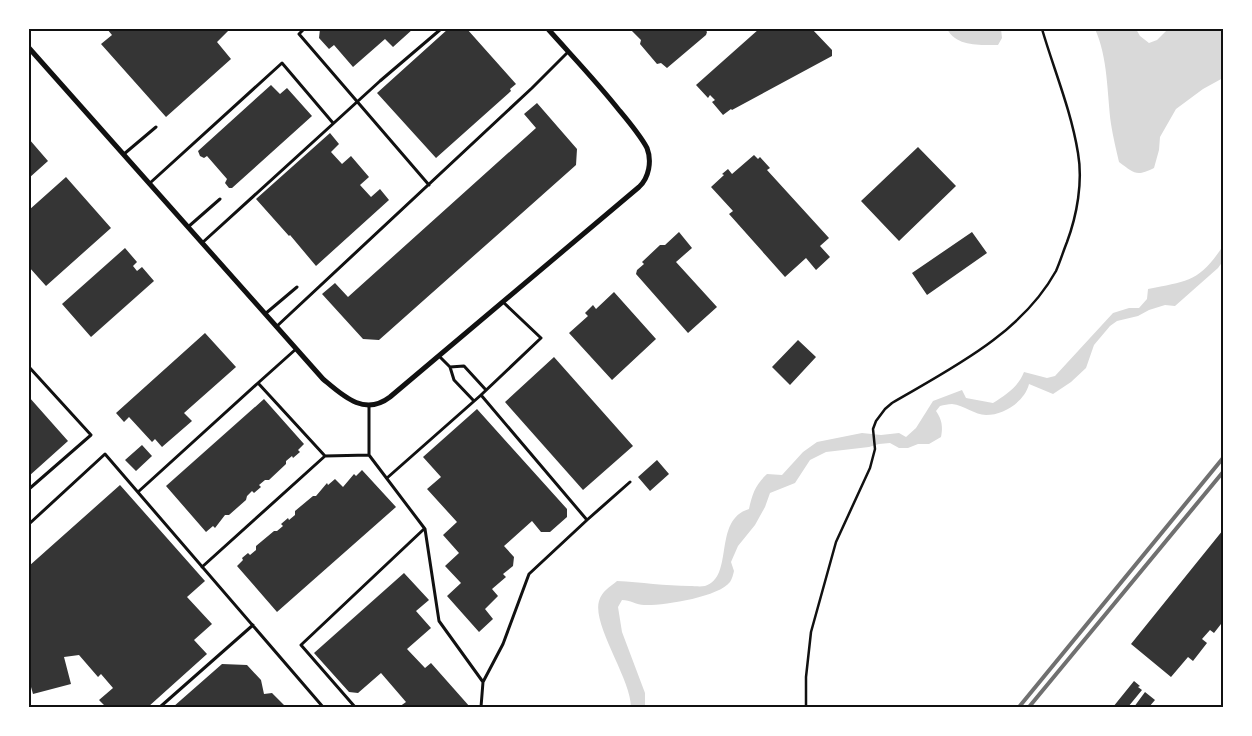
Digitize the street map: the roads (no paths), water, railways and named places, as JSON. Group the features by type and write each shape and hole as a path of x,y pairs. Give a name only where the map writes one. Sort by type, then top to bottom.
{"street":[{"path":"29,48 322,379 337,392 358,405 383,402 639,187 649,172 647,149 641,139 604,92 548,29"}],"lane":[{"path":"304,29 299,34 429,184"},
{"path":"202,243 333,123 441,29"},
{"path":"276,327 568,52"},
{"path":"149,183 282,63 333,123"},
{"path":"124,155 156,127"},
{"path":"188,227 220,199"},
{"path":"265,314 297,287"},
{"path":"387,478 474,401 540,338 503,302"},
{"path":"138,492 296,349"},
{"path":"439,356 450,367 454,380 474,401"},
{"path":"450,367 464,366 486,390"},
{"path":"29,367 91,435 29,489"},
{"path":"258,383 325,456"},
{"path":"481,394 587,520"},
{"path":"369,404 369,455 425,529 439,621 483,682"},
{"path":"29,524 105,454 322,707"},
{"path":"202,567 325,456 369,455"},
{"path":"481,707 483,682 503,644 529,574 630,482"},
{"path":"356,707 301,645 425,529"},
{"path":"160,707 252,626"}],"railway":[{"path":"1019,707 1223,458"},
{"path":"1029,707 1223,472"}]}
